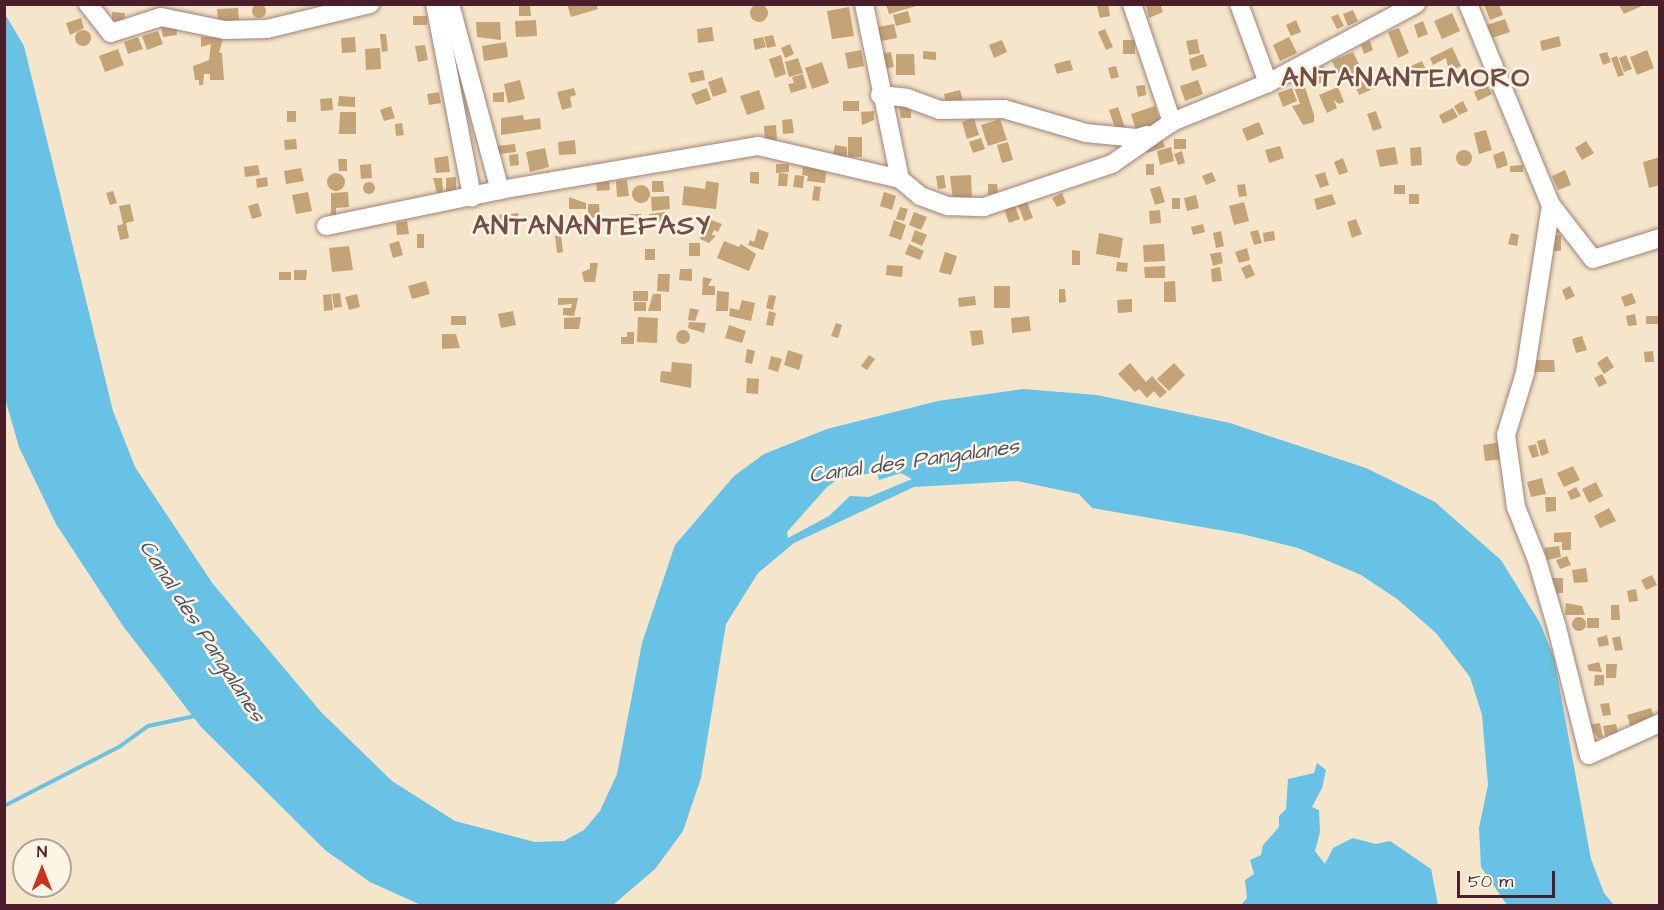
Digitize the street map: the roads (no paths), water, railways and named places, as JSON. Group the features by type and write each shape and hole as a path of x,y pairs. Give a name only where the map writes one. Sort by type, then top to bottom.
{"street":[{"path":"88,4 111,33 151,12 161,17 225,30 267,29 370,4"},
{"path":"435,4 472,197"},
{"path":"450,4 500,190"},
{"path":"864,4 880,95 900,179"},
{"path":"1132,4 1168,125"},
{"path":"1239,4 1268,84"},
{"path":"880,95 907,98 940,110 1004,109 1086,133 1137,138 1268,84 1416,4"},
{"path":"1468,4 1551,205 1593,259 1659,238"},
{"path":"326,226 500,190 758,146 900,179 920,196 948,206 984,207 1033,193 1084,170 1112,164 1168,125"},
{"path":"1551,205 1526,373 1506,435 1516,507 1537,560 1557,628 1589,755 1659,723"}],"water":[{"name":"Canal des Pangalanes","path":"5,14 24,46 113,411 135,467 213,584 321,712 392,781 455,821 535,842 564,841 584,830 600,811 617,774 642,643 675,545 734,476 764,454 827,429 938,401 1023,389 1097,395 1230,423 1366,468 1435,502 1501,560 1540,623 1554,658 1591,859 1604,893 1614,905 1507,905 1481,867 1479,828 1488,785 1482,715 1470,677 1436,633 1397,599 1361,575 1298,548 1242,534 1092,508 1079,494 1017,481 914,487 794,543 758,573 726,624 701,778 683,831 655,869 613,905 421,905 370,882 325,850 201,727 123,626 56,524 19,447 4,395","holes":["877,472 879,480 901,473 912,479 869,497 850,496 829,516 788,538 787,532 827,487 838,479"]},
{"path":"1317,763 1326,770 1322,788 1312,807 1319,810 1320,832 1315,851 1325,864 1333,848 1353,838 1376,844 1390,841 1431,869 1438,905 1241,905 1247,898 1245,880 1254,874 1250,860 1261,855 1263,845 1279,827 1279,816 1286,809 1288,779 1314,773"}],"waterway":[{"path":"4,806 119,747 148,726 195,716"}],"district":[{"name":"ANTANANTEMORO","path":"1406,79"},
{"name":"ANTANANTEFASY","path":"592,227"}]}
